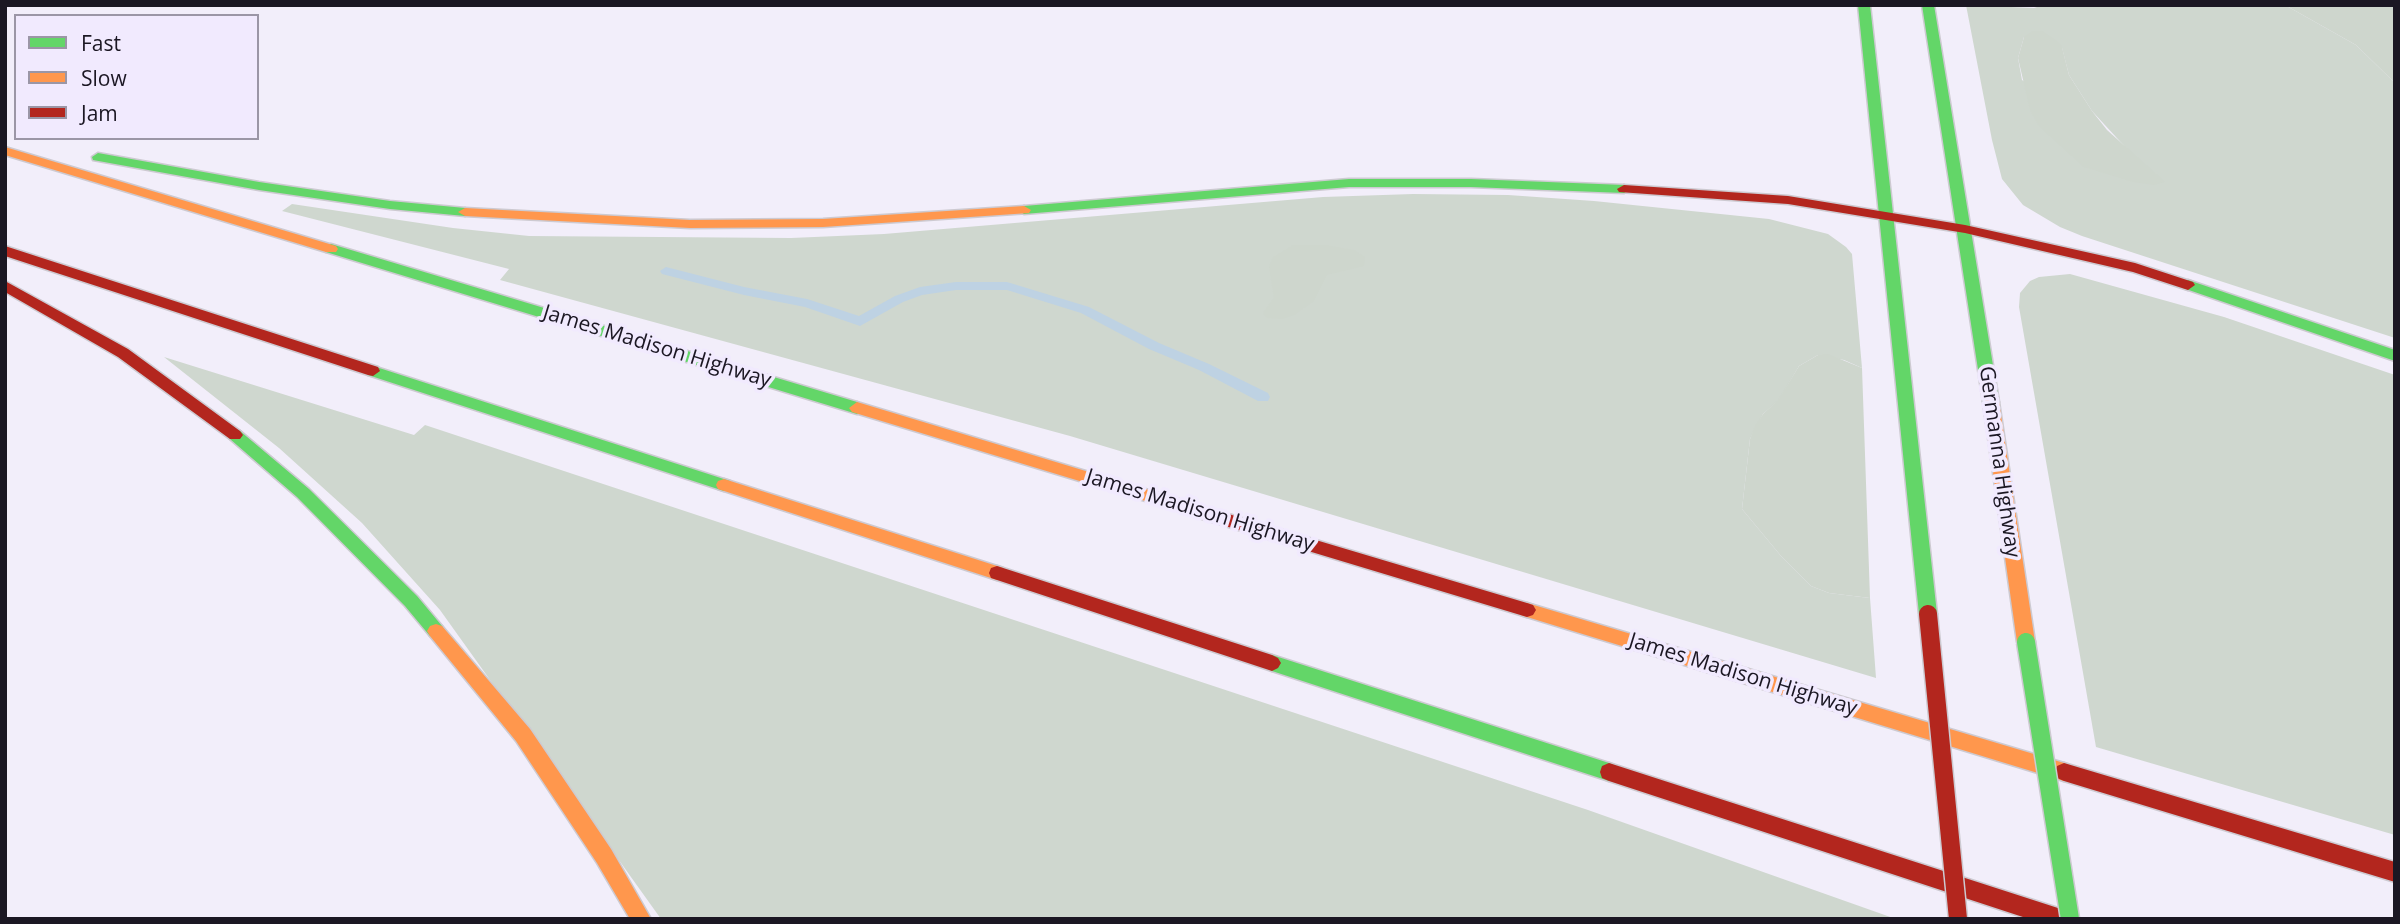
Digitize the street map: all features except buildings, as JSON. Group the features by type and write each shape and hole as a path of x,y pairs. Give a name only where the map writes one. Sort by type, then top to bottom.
{"highway":[{"path":"1864,5 1958,919"},
{"name":"Germanna Highway","path":"1928,5 1965,229 2025,642 2070,919"},
{"path":"5,140 59,150"},
{"name":"James Madison Highway","path":"5,151 2395,872"},
{"path":"85,154 259,186 390,205 510,216 690,224 822,223 955,216 1349,183 1471,183 1666,191 1788,200 1965,229 2135,268 2395,356"},
{"path":"5,251 2061,919"},
{"path":"5,286 123,353 223,425 303,494 411,601 523,735 604,856 641,919"}],"shaded area":[{"path":"1966,5 2034,8 2043,5 2285,5 2356,45 2395,83 2395,338 2060,227 2023,205 2002,179","holes":["2024,37 2062,48 2069,75 2092,111 2127,149 2022,80 2018,58"]},
{"path":"2285,5 2395,5 2395,83 2356,45"},
{"path":"2033,31 2042,31 2057,41 2062,47 2069,75 2092,111 2107,130 2165,182 2154,185 2133,182 2084,167 2039,126 2030,110 2018,58 2024,37"},
{"path":"1508,195 1594,201 1769,219 1828,234 1846,247 1852,254 1862,368 1844,360 1818,355 1799,366 1779,400 1763,414 1750,439 1742,509 1781,556 1811,586 1829,593 1870,598 1876,678 1070,436 500,280 509,269 282,211 292,204 453,228 529,236 791,238 884,234 1323,197"},
{"path":"1293,245 1326,245 1354,250 1365,257 1364,266 1327,275 1314,301 1294,315 1282,319 1267,318 1263,313 1274,298 1269,267 1273,257"},
{"path":"2070,274 2224,317 2395,375 2395,835 2096,747 2019,307 2020,293 2030,281 2039,277"},
{"path":"1828,354 1862,368 1870,598 1829,593 1811,586 1781,556 1742,509 1750,439 1755,426 1778,400 1799,366 1818,355"},
{"path":"164,357 414,435 425,425 1588,810 1896,919 661,919 440,610 362,523 279,448"}],"waterway":[{"path":"666,271 744,291 807,303 860,321 899,299 920,291 956,286 1007,286 1085,310 1263,397"}],"traffic: fast":[{"path":"1864,5 1928,614"},
{"path":"1928,5 1991,402"},
{"path":"98,157 259,186 390,205 465,212"},
{"path":"1024,210 1349,183 1471,183 1624,189"},
{"path":"331,249 857,408"},
{"path":"2188,285 2395,356"},
{"path":"373,371 724,485"},
{"path":"235,435 303,493 411,601 436,631"},
{"path":"2026,642 2070,919"},
{"path":"1272,663 1609,772"}],"traffic: slow":[{"path":"5,151 331,249"},
{"path":"465,212 690,224 823,223 1024,210"},
{"path":"1991,402 2026,642"},
{"path":"857,408 1185,507"},
{"path":"724,485 997,573"},
{"path":"1527,610 2064,772"},
{"path":"436,631 523,735 604,856 641,919"}],"traffic: jam":[{"path":"1624,189 1788,200 1965,229 2135,268 2188,285"},
{"path":"5,251 373,371"},
{"path":"5,286 123,353 235,435"},
{"path":"1185,507 1527,610"},
{"path":"997,573 1272,663"},
{"path":"1928,614 1958,919"},
{"path":"1609,772 2061,919"},
{"path":"2064,772 2395,872"}]}
